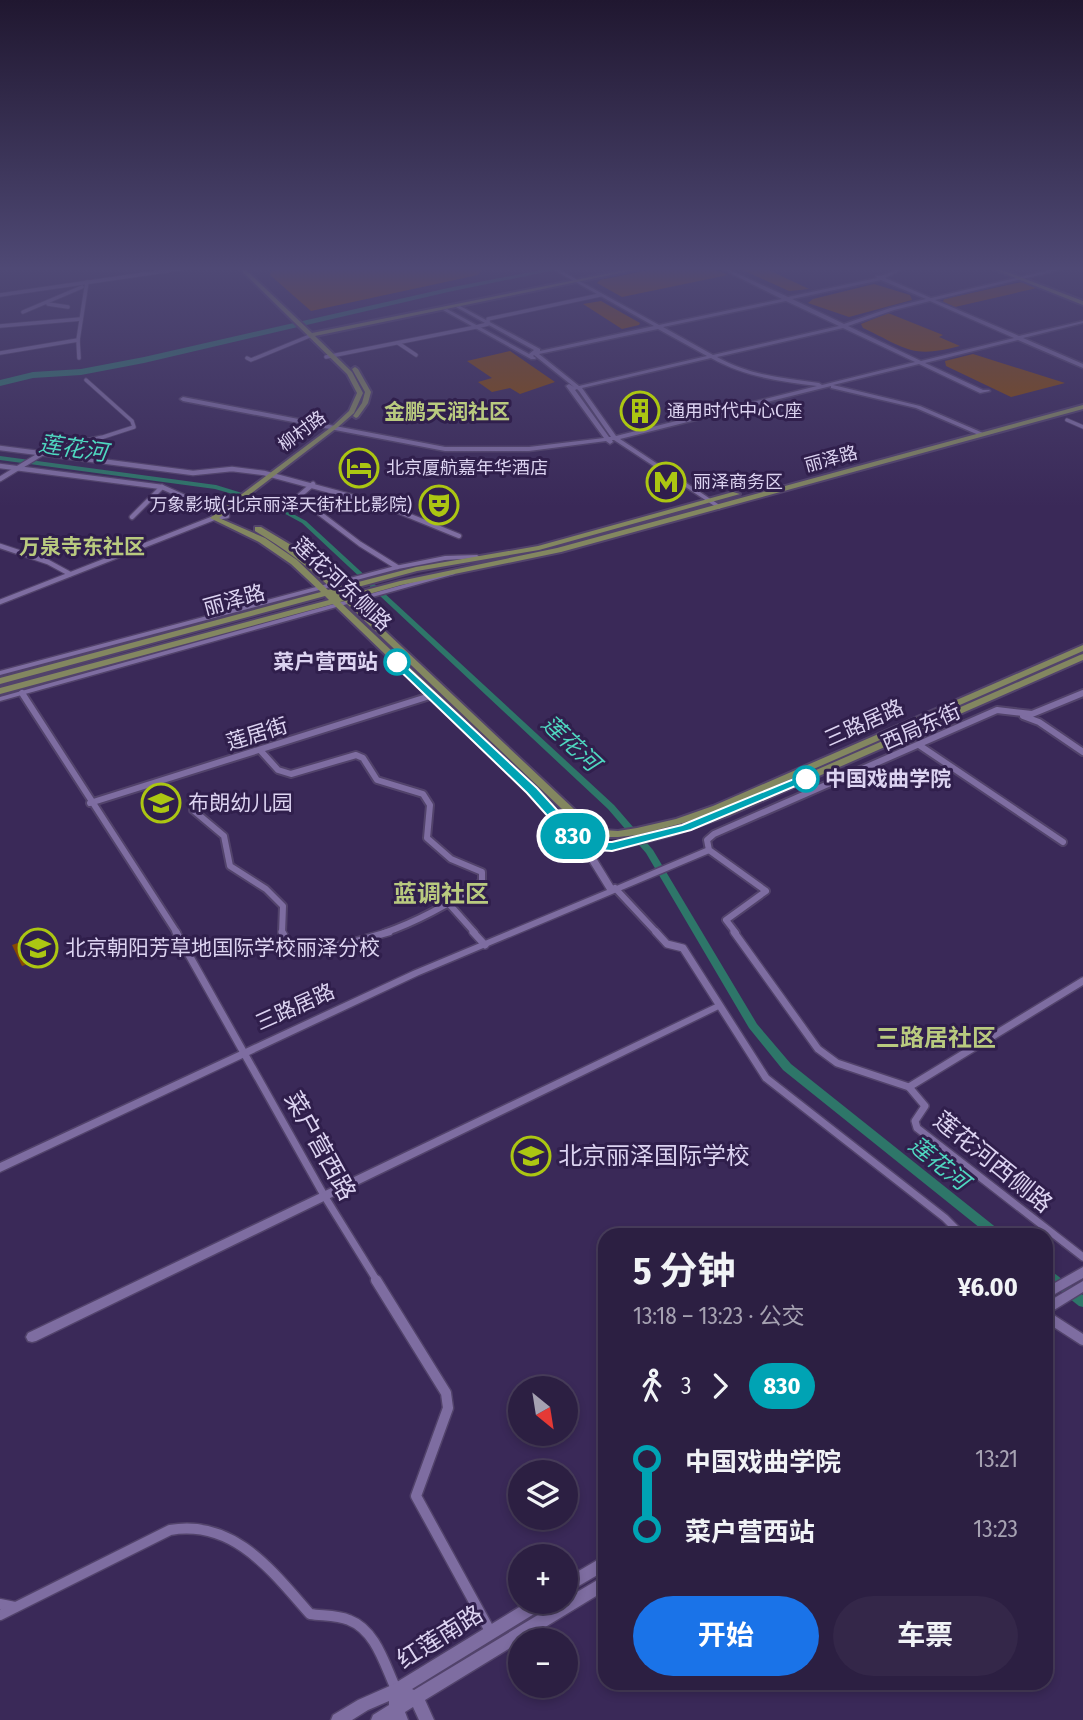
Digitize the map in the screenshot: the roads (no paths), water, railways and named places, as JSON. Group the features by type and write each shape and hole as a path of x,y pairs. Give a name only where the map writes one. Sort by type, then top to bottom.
{"main road":[{"name":"柳村路","path":"221,515 259,488 280,477 338,428 352,412 360,393 354,378 326,347"},
{"name":"丽泽路","path":"0,691 9,682 113,651 339,594 403,585 465,569 548,553 1083,400"},
{"name":"丽泽路","path":"980,431 1083,407"},
{"name":"柳村路","path":"259,488 270,475 338,428"},
{"name":"丽泽路","path":"9,682 107,662 339,594 391,571 539,548 711,505"},
{"name":"莲花河东侧路","path":"221,515 288,547 446,691 593,832"},
{"name":"莲花河东侧路","path":"339,594 433,695 582,843"},
{"path":"113,651 146,635"},
{"name":"三路居路","path":"662,830 730,803 1083,648"},
{"path":"107,662 161,654"},
{"name":"三路居路","path":"662,830 726,813 1083,657"},
{"path":"582,843 601,848 618,840 662,830"},
{"path":"593,832 618,840"},
{"path":"379,1720 398,1715"}],"street":[{"path":"0,353 34,347"},
{"path":"78,347 79,358"},
{"path":"273,347 247,358 251,360 278,347"},
{"path":"333,356 377,347"},
{"path":"404,347 416,355"},
{"path":"511,347 521,353 534,353 559,347"},
{"path":"525,347 575,388 609,437 711,505"},
{"path":"698,347 763,377 830,385"},
{"path":"575,388 752,347"},
{"path":"891,347 985,391"},
{"path":"338,428 190,397 183,399 338,428 469,451 529,449 609,437 980,347"},
{"path":"1039,347 1083,366"},
{"path":"521,353 534,353"},
{"path":"713,356 765,373 919,403 980,431"},
{"path":"0,479 38,455 120,434 134,427 132,421 86,380"},
{"path":"609,437 820,385"},
{"path":"1067,420 1083,427"},
{"path":"0,448 193,473 232,469 270,475 313,484 383,505 459,536"},
{"path":"0,467 162,488 180,492 221,515"},
{"path":"313,484 298,497 391,571"},
{"path":"132,517 162,488"},
{"path":"0,602 221,515"},
{"path":"0,546 48,562 70,574"},
{"name":"丽泽路","path":"0,699 9,682 146,635 339,594"},
{"name":"丽泽路","path":"9,682 161,654 339,594"},
{"name":"菜户营西路","path":"9,682 175,930 325,1197 446,1394 448,1408 416,1496 491,1633"},
{"name":"西局东街","path":"709,849 708,839 714,834 998,710 1018,714 1037,713 1083,693"},
{"name":"莲居街","path":"90,803 433,695"},
{"path":"1018,714 1038,722 1083,752"},
{"path":"919,745 1063,842"},
{"path":"193,810 223,836 230,866 281,902 285,915 281,922 281,934 285,944 293,950 331,947 377,934 450,905 482,882 482,873 451,859 427,838 430,804 427,797 411,788 377,780 363,758 356,755 291,774 278,770 260,750"},
{"path":"593,832 582,843 613,888 667,944 683,948 766,1078 955,1228"},
{"path":"709,849 766,891 726,920 808,1038 837,1063 909,1087 1083,981"},
{"name":"三路居路","path":"0,1168 141,1104 245,1051 613,888 709,849"},
{"path":"450,905 485,945"},
{"path":"32,1337 718,1006"},
{"name":"莲花河西侧路","path":"909,1087 925,1106 915,1121 917,1128 1046,1228"},
{"name":"莲花河西侧路","path":"1053,1234 1083,1257"},
{"path":"1057,1293 1083,1272"},
{"path":"1057,1293 1083,1286"},
{"path":"1053,1321 1083,1340"},
{"path":"0,1615 170,1530 187,1527 218,1532 263,1559 310,1614 348,1619 358,1624 368,1635 397,1690 398,1715"},
{"path":"578,1579 598,1567"},
{"name":"红莲南路","path":"398,1715 417,1699 598,1587"},
{"path":"0,1604 20,1606"},
{"name":"红莲南路","path":"338,1720 397,1690 521,1614"},
{"path":"397,1690 417,1699 427,1720"}],"waterway":[{"path":"0,383 33,375 81,372 199,347"},
{"name":"莲花河","path":"0,458 216,487 269,503 304,522 611,807 650,852 753,1026 787,1067 989,1228"},
{"name":"莲花河","path":"1053,1278 1083,1302"}],"place":[{"name":"通用时代中心C座","path":"640,411"},
{"name":"北京厦航嘉年华酒店","path":"359,468"},
{"name":"丽泽商务区","path":"666,482"},
{"name":"万象影城(北京丽泽天街杜比影院)","path":"439,505"},
{"name":"菜户营西站","path":"397,662"},
{"name":"中国戏曲学院","path":"806,779"},
{"name":"布朗幼儿园","path":"161,803"},
{"name":"北京朝阳芳草地国际学校丽泽分校","path":"38,948"},
{"name":"北京丽泽国际学校","path":"531,1156"}],"district":[{"name":"金鹏天润社区","path":"447,412"},
{"name":"万泉寺东社区","path":"82,547"},
{"name":"蓝调社区","path":"441,894"},
{"name":"三路居社区","path":"936,1038"}]}
